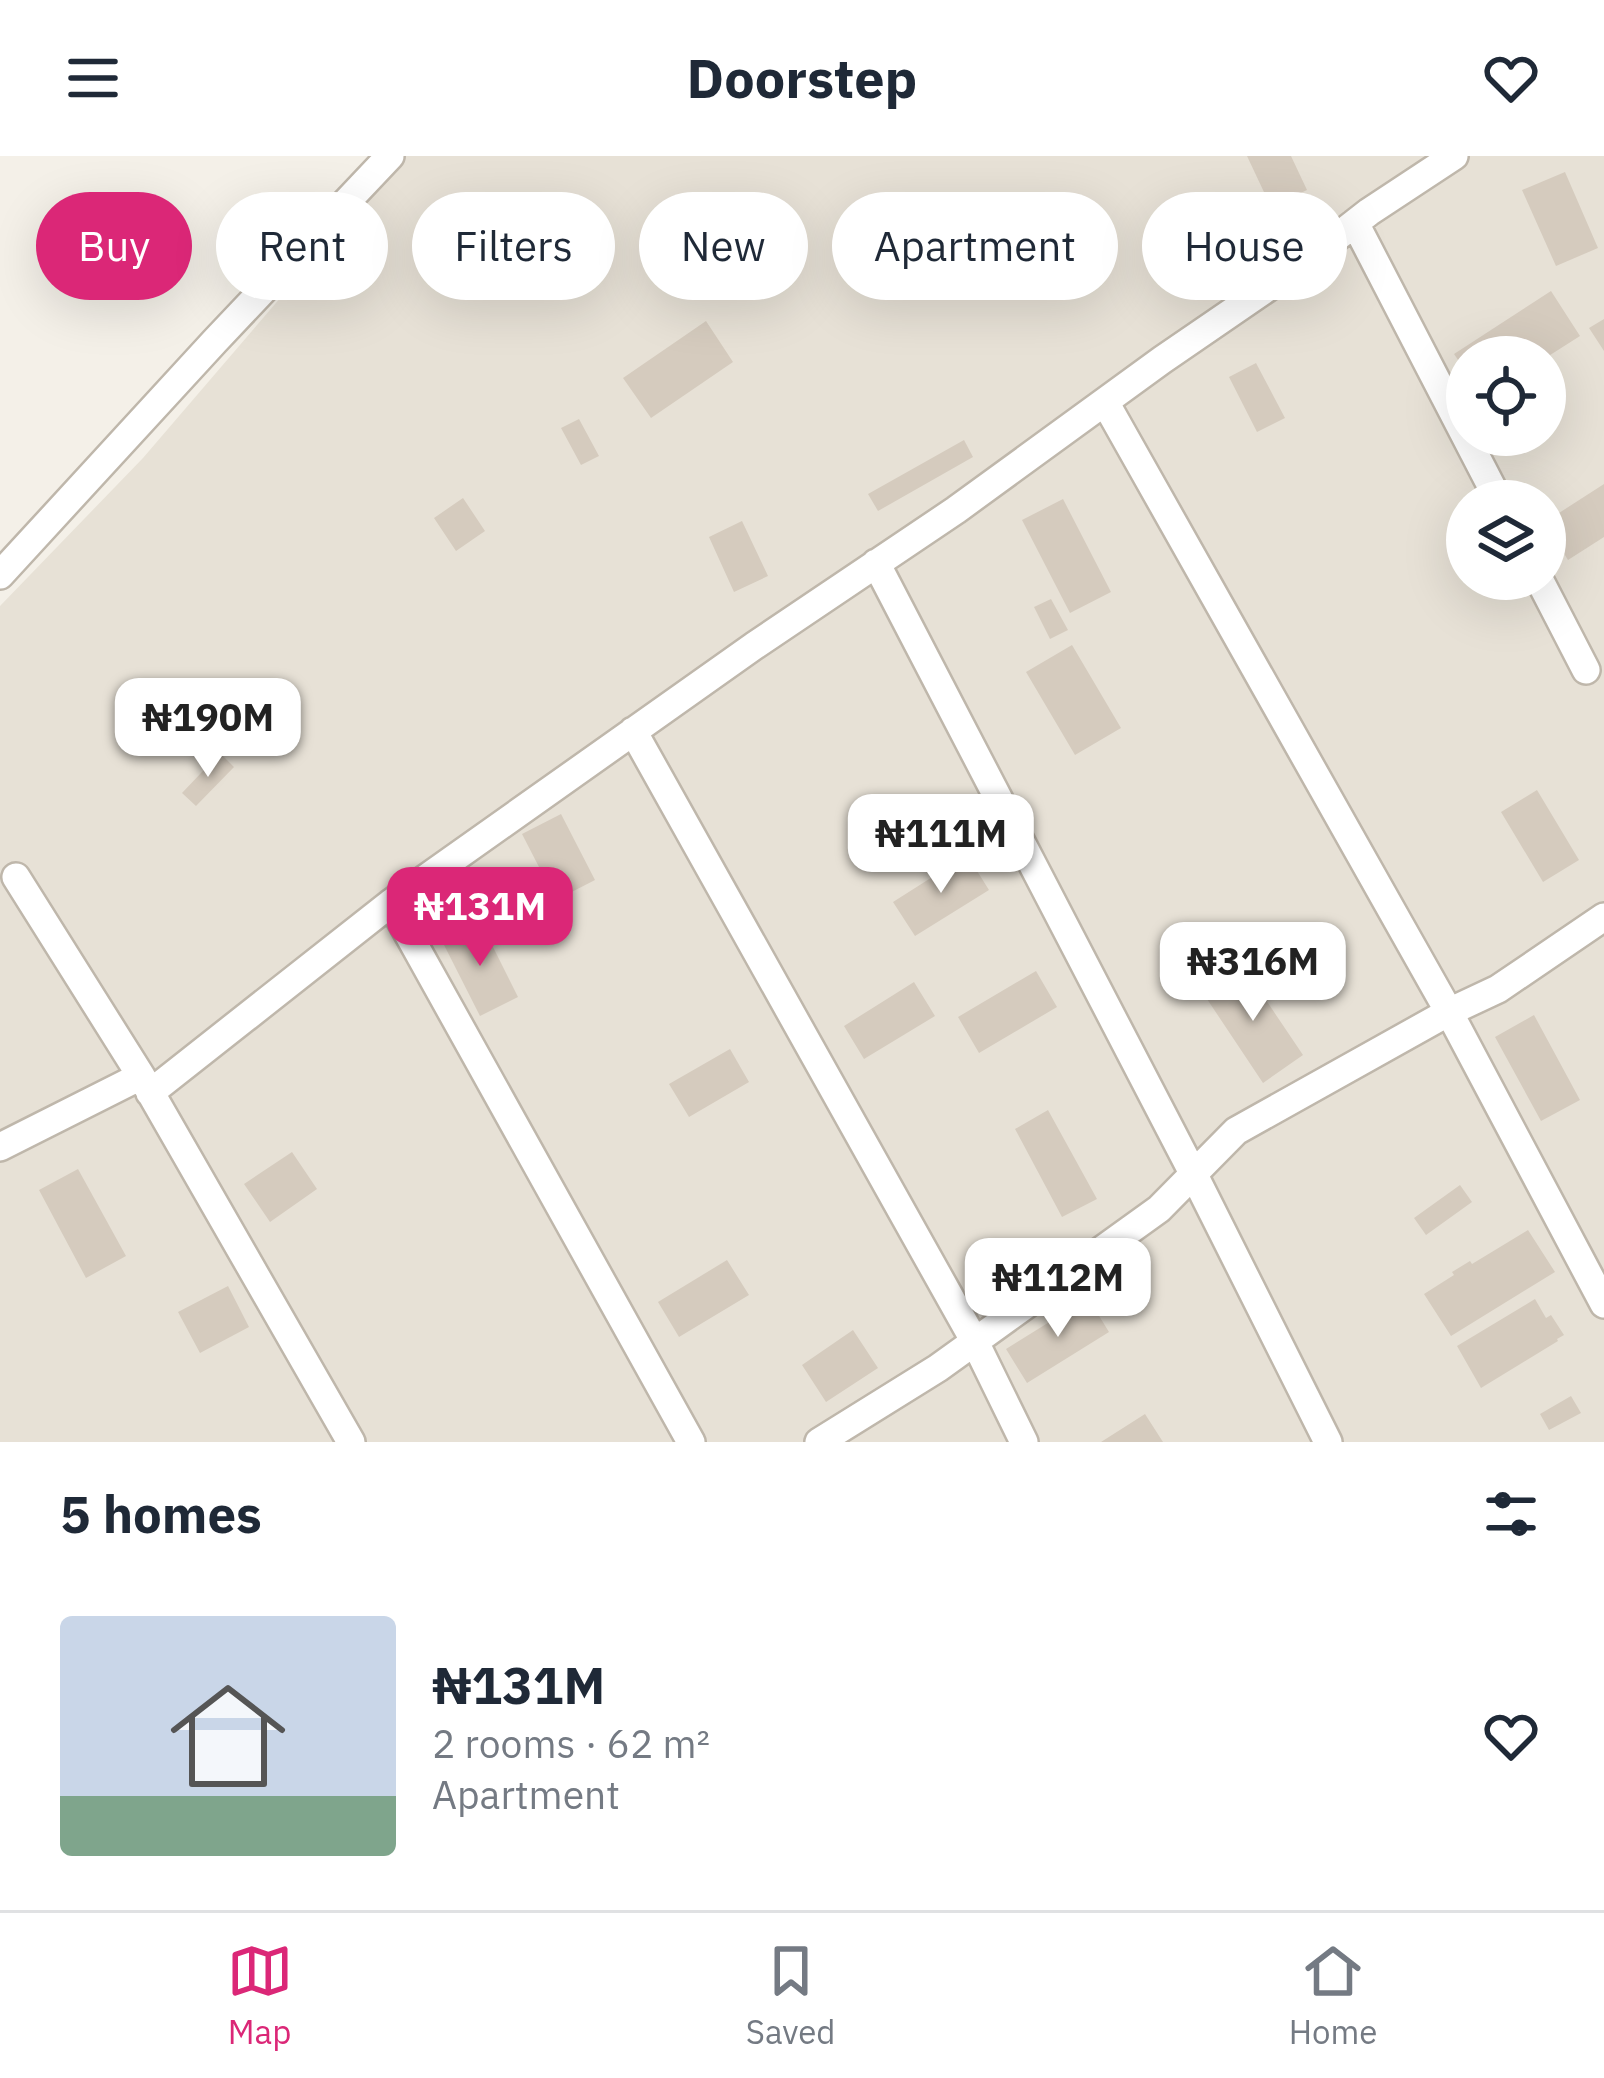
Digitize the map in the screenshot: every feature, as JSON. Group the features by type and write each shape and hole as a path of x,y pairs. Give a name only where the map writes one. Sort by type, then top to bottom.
{"street":[{"path":"0,575 390,156"},
{"path":"0,1147 145,1085 633,731 956,510 1454,156"},
{"path":"1355,223 1487,480"},
{"path":"1105,402 1449,1012 1604,1304"},
{"path":"876,563 1328,1442"},
{"path":"1550,600 1586,670"},
{"path":"633,731 975,1342 1024,1442"},
{"path":"16,877 145,1085 351,1442"},
{"path":"391,903 691,1442"},
{"path":"819,1442 975,1342 1159,1209 1236,1131 1498,988 1604,916"}],"shaded area":[{"path":"402,156 1604,156 1604,1442 0,1442 0,606 143,458 279,300 388,300 388,192 371,192"}],"building":[{"path":"1247,156 1291,156 1307,190 1264,192"},
{"path":"1565,172 1598,248 1556,266 1522,190"},
{"path":"1551,291 1580,336 1566,345 1566,336 1482,336"},
{"path":"1604,319 1604,351 1589,328"},
{"path":"706,321 733,362 651,418 623,378"},
{"path":"1256,363 1285,418 1257,432 1229,377"},
{"path":"579,419 599,456 581,465 561,428"},
{"path":"964,440 973,457 878,511 868,494"},
{"path":"1604,484 1604,537 1568,560 1566,557 1566,508"},
{"path":"463,498 485,531 456,551 434,518"},
{"path":"1063,499 1111,592 1070,613 1022,520"},
{"path":"742,521 768,576 734,592 709,537"},
{"path":"1051,599 1068,630 1050,639 1034,607"},
{"path":"1072,645 1121,728 1075,755 1026,672"},
{"path":"220,753 234,767 196,806 182,793"},
{"path":"1537,790 1579,860 1543,882 1501,812"},
{"path":"561,814 595,880 556,900 522,834"},
{"path":"967,855 989,890 915,936 893,902"},
{"path":"480,921 518,997 480,1016 442,941"},
{"path":"1243,966 1303,1055 1263,1083 1203,993"},
{"path":"1036,971 1057,1007 979,1053 958,1017"},
{"path":"914,982 935,1016 864,1059 844,1026"},
{"path":"1534,1015 1580,1100 1541,1121 1495,1037"},
{"path":"730,1049 749,1082 689,1117 669,1084"},
{"path":"1048,1110 1097,1199 1062,1217 1015,1129"},
{"path":"292,1152 317,1189 270,1222 244,1184"},
{"path":"78,1169 126,1256 86,1278 39,1190"},
{"path":"1460,1185 1472,1202 1426,1235 1414,1218"},
{"path":"1528,1230 1555,1272 1451,1336 1424,1294 1452,1272"},
{"path":"727,1260 749,1295 679,1337 658,1302"},
{"path":"228,1286 249,1327 200,1353 178,1312"},
{"path":"1088,1298 1109,1332 1027,1383 1006,1349"},
{"path":"1535,1299 1564,1335 1481,1388 1457,1346"},
{"path":"853,1330 878,1368 826,1402 802,1365"},
{"path":"1571,1396 1581,1413 1549,1430 1540,1414"},
{"path":"1145,1414 1163,1442 1101,1442"}]}
